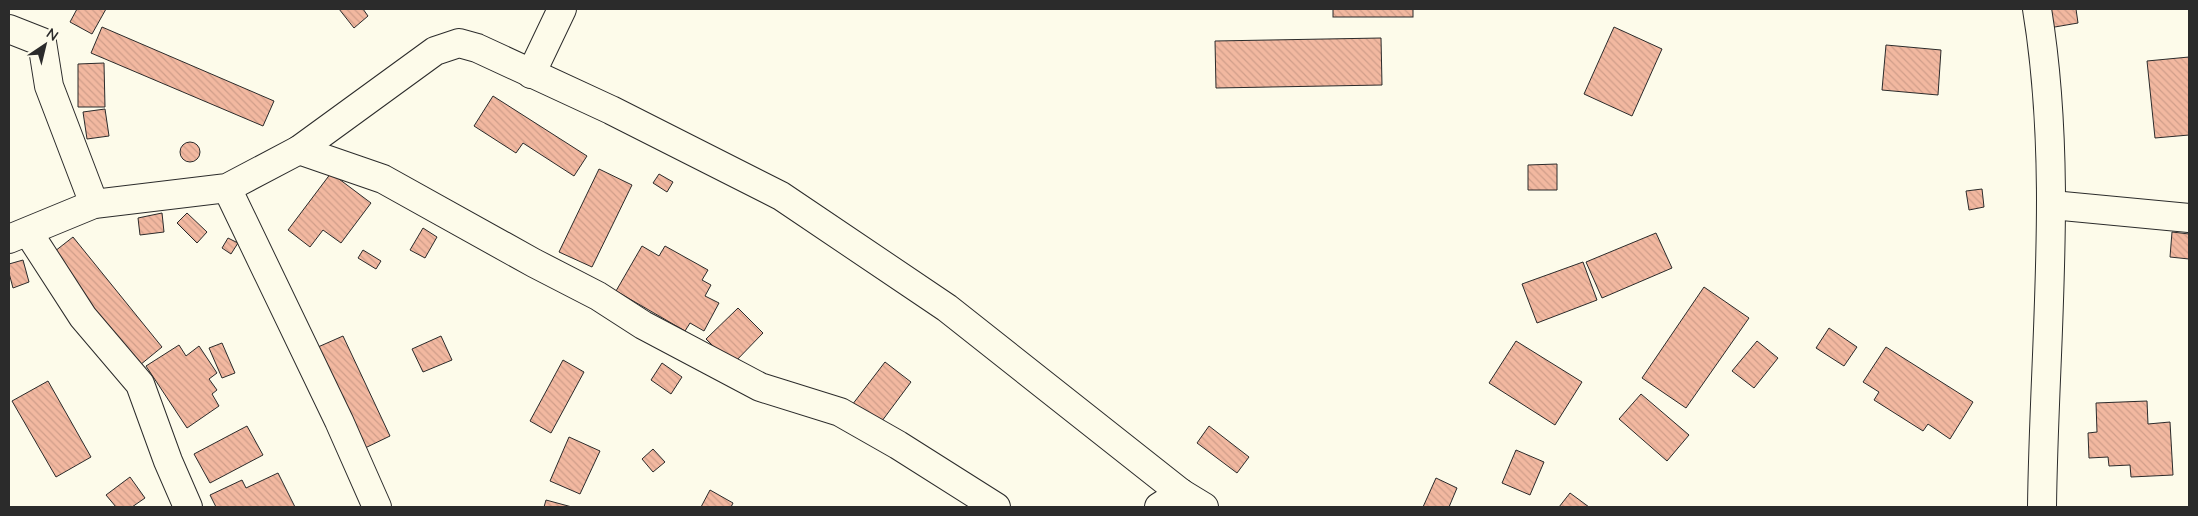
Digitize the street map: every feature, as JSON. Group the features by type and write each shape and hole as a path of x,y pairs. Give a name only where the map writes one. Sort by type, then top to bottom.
{"street":[{"path":"531,74 562,9"},
{"path":"2037,9 2045,61 2052,205 2042,507"},
{"path":"9,29 42,42 49,86 94,204"},
{"path":"188,507 168,461 140,384 19,235 94,204 227,188 299,150 435,51 459,43 477,48 611,110 781,196 947,308 1181,493 1204,507"},
{"path":"299,150 383,179 534,263 598,296 643,325 760,387 840,412 898,445 996,507"},
{"path":"227,188 339,421 377,507"},
{"path":"2052,205 2189,218"},
{"path":"1159,507 1181,493"}],"building":[{"path":"77,9 106,9 92,34 70,22"},
{"path":"339,9 363,9 368,16 354,28"},
{"path":"1333,9 1413,9 1413,17 1333,17"},
{"path":"2046,9 2076,9 2078,23 2049,28"},
{"path":"102,27 274,101 263,126 91,53"},
{"path":"1614,27 1662,49 1632,116 1584,94"},
{"path":"1381,38 1382,85 1216,88 1215,41"},
{"path":"1886,45 1941,50 1938,95 1882,90"},
{"path":"2189,57 2189,135 2155,138 2147,61"},
{"path":"104,63 105,107 78,107 78,64"},
{"path":"493,96 587,156 574,176 523,143 516,153 474,126"},
{"path":"105,109 109,136 87,139 83,112"},
{"path":"190,142 197,145 200,152 197,159 190,162 183,159 180,152 183,145"},
{"path":"1557,164 1557,190 1528,190 1528,165"},
{"path":"599,169 632,185 592,267 559,252"},
{"path":"331,173 371,203 341,243 323,230 310,247 288,230"},
{"path":"659,174 673,182 667,192 653,183"},
{"path":"1982,189 1984,207 1969,210 1966,191"},
{"path":"162,213 164,232 140,235 138,218"},
{"path":"187,213 207,232 197,243 177,223"},
{"path":"423,228 437,237 425,258 410,250"},
{"path":"2172,232 2189,234 2189,259 2170,257"},
{"path":"1656,233 1672,268 1602,298 1586,262"},
{"path":"73,237 162,347 140,365 50,255"},
{"path":"228,238 238,243 231,254 222,248"},
{"path":"642,246 659,256 665,246 708,270 702,280 711,285 705,296 719,303 704,331 690,323 685,331 616,291"},
{"path":"363,250 381,261 376,269 358,258"},
{"path":"23,260 29,282 13,288 9,264"},
{"path":"1583,262 1597,300 1537,323 1522,284"},
{"path":"1704,287 1749,318 1686,408 1642,378"},
{"path":"738,308 763,333 732,365 706,339"},
{"path":"1829,328 1857,347 1844,366 1816,348"},
{"path":"343,336 390,436 365,448 318,347"},
{"path":"441,336 452,360 423,372 412,349"},
{"path":"1516,341 1582,382 1555,425 1489,383"},
{"path":"1757,341 1778,358 1754,388 1732,371"},
{"path":"222,343 235,373 222,378 209,348"},
{"path":"179,345 186,356 199,346 217,373 209,379 217,390 212,394 219,406 187,428 146,366"},
{"path":"1886,347 1973,402 1950,439 1928,424 1923,431 1874,400 1879,392 1863,382"},
{"path":"563,360 584,372 551,433 530,421"},
{"path":"885,362 911,382 879,425 852,405"},
{"path":"662,363 682,377 671,394 651,380"},
{"path":"48,381 91,457 56,477 12,401"},
{"path":"1641,394 1689,435 1667,461 1619,419"},
{"path":"2147,401 2148,424 2170,422 2173,475 2131,477 2130,465 2109,466 2108,457 2089,458 2088,433 2097,432 2096,403"},
{"path":"247,426 263,455 210,483 194,454"},
{"path":"1209,426 1249,457 1237,473 1197,443"},
{"path":"569,437 600,451 580,494 550,481"},
{"path":"653,449 665,462 653,472 642,459"},
{"path":"1516,450 1544,462 1530,495 1502,483"},
{"path":"278,473 295,507 216,507 210,495 242,480 246,488"},
{"path":"130,477 145,498 132,507 116,507 106,495"},
{"path":"1436,478 1457,488 1449,507 1423,507"},
{"path":"710,490 733,503 731,507 701,507"},
{"path":"1570,493 1589,507 1559,507"},
{"path":"546,500 572,507 544,507"}]}
